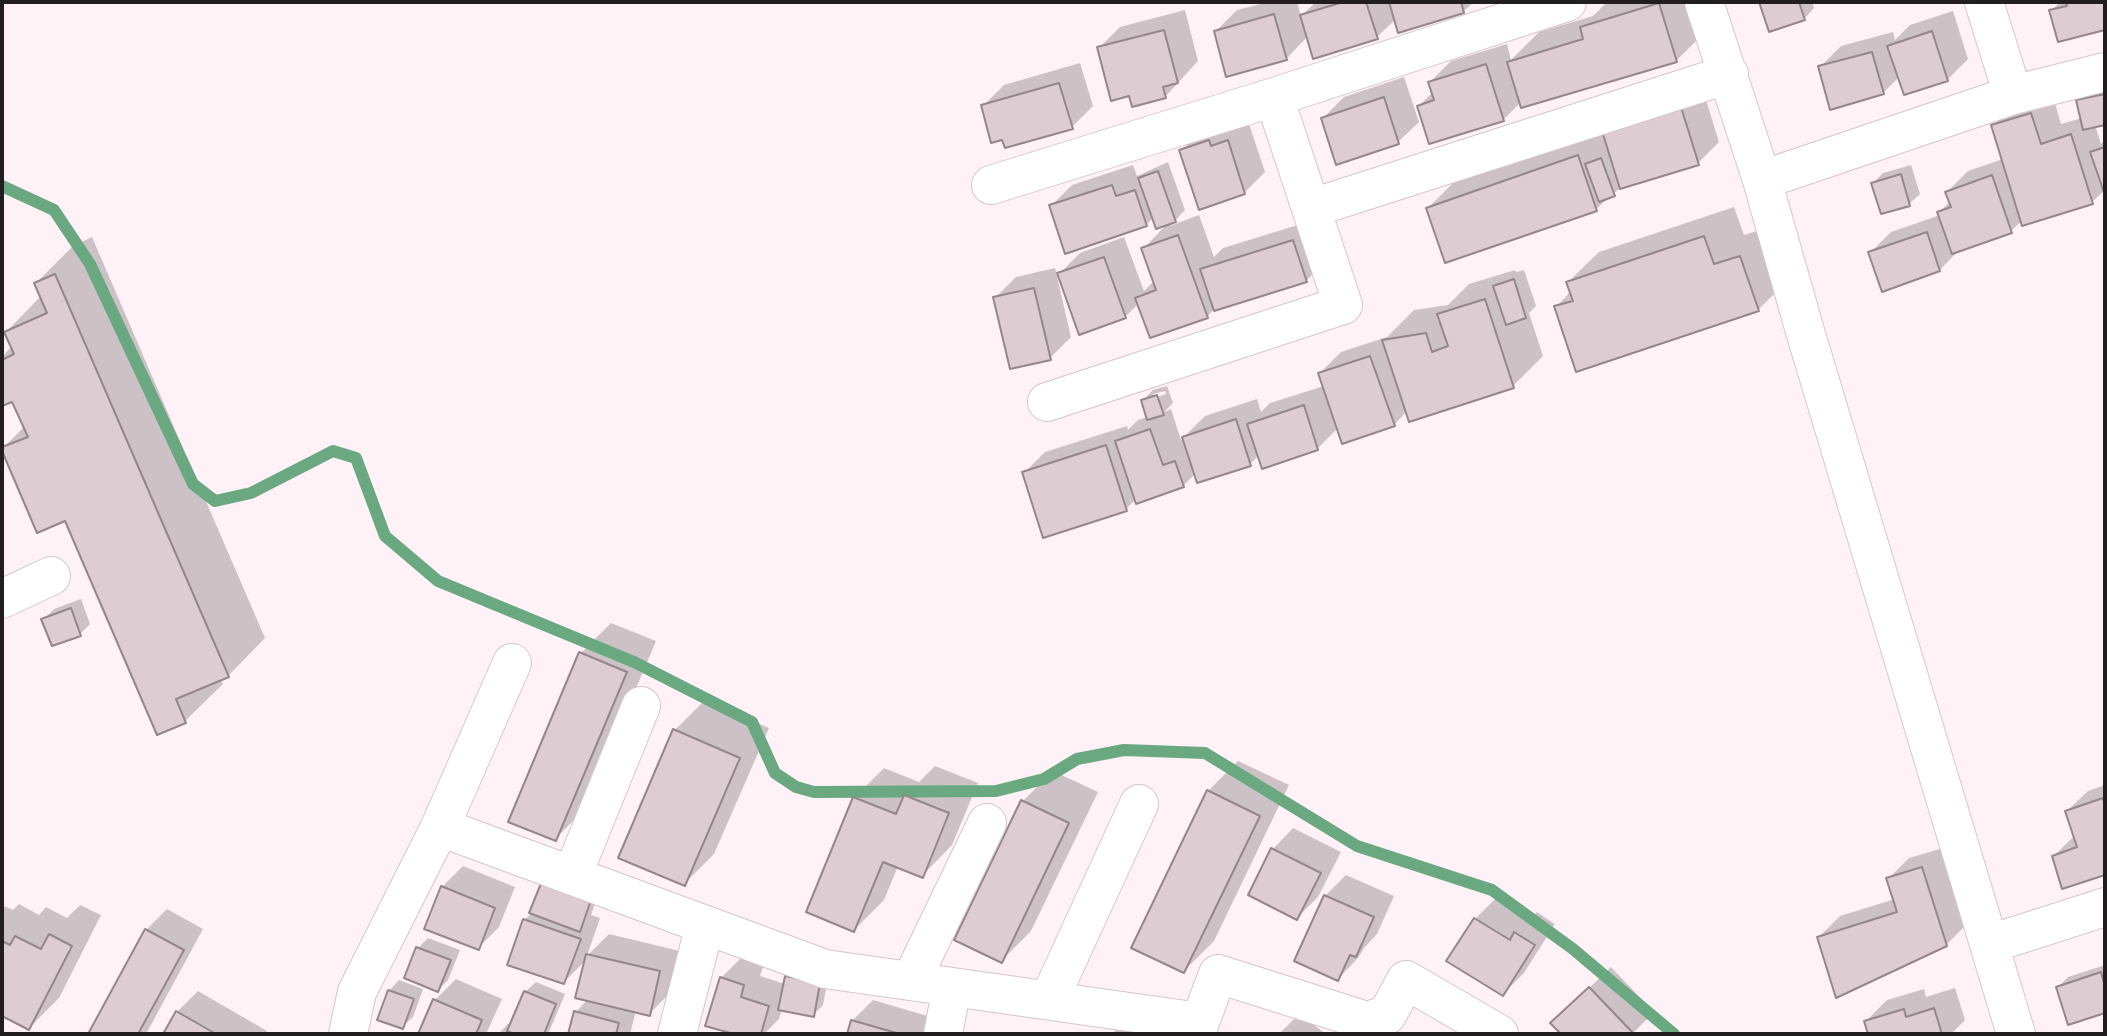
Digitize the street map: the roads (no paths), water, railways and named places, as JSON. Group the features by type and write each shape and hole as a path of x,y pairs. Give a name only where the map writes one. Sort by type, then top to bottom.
{"street":[{"path":"991,185 1567,2"},
{"path":"1704,2 1762,180 2016,1034"},
{"path":"1984,2 2013,95"},
{"path":"1762,180 2013,95 2105,72"},
{"path":"1312,208 1729,74"},
{"path":"1047,402 1343,305 1274,97"},
{"path":"2,598 51,576"},
{"path":"348,1034 357,992 440,827 512,663"},
{"path":"572,876 641,706"},
{"path":"1049,1000 1139,804"},
{"path":"911,981 987,823"},
{"path":"440,827 825,969 1049,1000 1198,1028 1218,974 1367,1021 1387,1015 1406,980 1499,1034"},
{"path":"1990,944 2105,907"},
{"path":"677,1034 705,925"},
{"path":"943,1034 952,987"}],"waterway":[{"path":"2,186 54,210 90,264 193,484 215,501 251,493 333,451 356,458 385,536 438,581 634,662 752,722 775,773 796,787 814,792 996,791 1044,779 1077,759 1124,750 1205,753 1357,846 1492,890 1573,949 1674,1034"}]}
